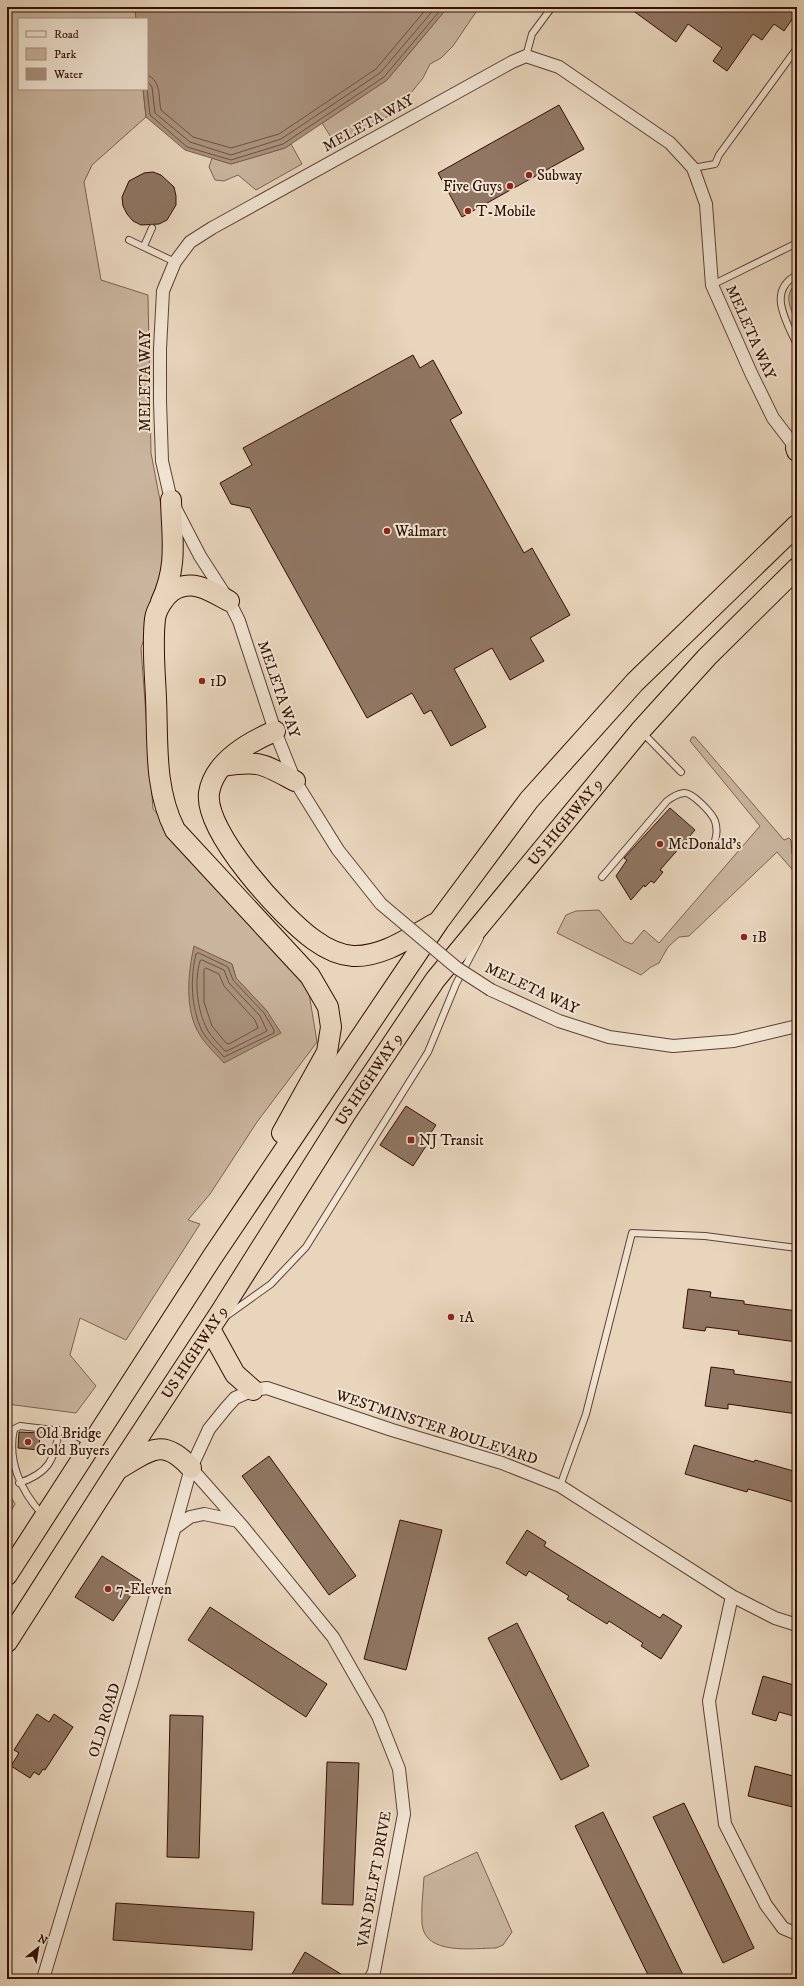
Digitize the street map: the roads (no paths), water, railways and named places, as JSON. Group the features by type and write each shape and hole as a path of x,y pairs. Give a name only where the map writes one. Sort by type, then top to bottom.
{"highway":[{"path":"171,500 174,556 168,588 155,618 159,779 166,811 175,830 310,976 328,1007 331,1027 327,1052 213,1256"},
{"path":"743,576 797,518"},
{"name":"US HIGHWAY 9","path":"7,1576 213,1256 439,921 534,794 636,682 797,525"},
{"name":"US HIGHWAY 9","path":"7,1642 116,1470 210,1329 389,1046 435,980 502,896 640,730 707,657 797,568"},
{"path":"160,605 172,591 190,585 198,585 229,601"},
{"path":"275,731 244,746 223,766 213,781 210,792 209,802 216,825 227,843 258,884 279,908 313,940 325,948 352,956 380,952 439,921"},
{"path":"223,766 251,762 259,763 266,765 295,781"},
{"path":"210,1329 235,1374 253,1390"},
{"path":"116,1470 152,1449 164,1449 173,1452 191,1468"}],"street":[{"name":"MELETA WAY","path":"797,449 773,418 751,373 712,285 706,204 693,168 670,143 558,67 526,56 212,228 190,242 175,262 163,291 160,349 162,461 171,500 200,556 229,601 239,622 275,731 295,781 338,850 381,904 457,968 491,990 559,1022 609,1037 673,1046 734,1041 797,1026"},
{"name":"WESTMINSTER BOULEVARD","path":"191,1468 209,1430 235,1398 253,1390 267,1388 392,1430 502,1462 560,1486 732,1596 775,1618 797,1624"},
{"name":"VAN DELFT DRIVE","path":"191,1468 238,1521 333,1637 378,1716 399,1769 404,1814 374,1972 370,1979"},
{"name":"OLD ROAD","path":"43,1979 132,1682 191,1468"},
{"path":"175,1528 190,1517 204,1514 238,1521"},
{"path":"732,1596 709,1701 725,1824 766,1905 784,1928 797,1934"}],"lane":[{"path":"526,56 532,34 552,7"},
{"path":"693,168 715,164 719,155 797,48"},
{"path":"144,246 152,228"},
{"path":"129,240 175,262"},
{"path":"712,285 797,243"},
{"path":"797,275 788,280 782,289 779,300 797,345"},
{"path":"640,730 681,772"},
{"path":"602,877 667,801 676,795 685,792 695,797 715,820 718,833 714,845"},
{"path":"210,1329 271,1284 306,1247 428,1052 456,984 502,896"},
{"path":"560,1486 586,1414 632,1233 704,1236 797,1248"},
{"path":"44,1517 31,1502 20,1483 11,1452 14,1429 20,1426 70,1432 91,1445"},
{"path":"20,1483 35,1478 45,1468 56,1451 59,1430"}],"water":[{"path":"138,7 448,7 387,80 285,148 231,164 185,150 146,117 143,90 148,90 148,18 136,18 135,10"},
{"path":"194,946 232,964 236,978 267,1011 281,1033 224,1063 202,1039 191,1015 189,1003 189,979"}],"place":[{"name":"Subway","path":"529,175"},
{"name":"Five Guys","path":"510,186"},
{"name":"T-Mobile","path":"468,211"},
{"name":"Walmart","path":"387,531"},
{"name":"1D","path":"202,681"},
{"name":"McDonald's","path":"660,844"},
{"name":"1B","path":"744,937"},
{"name":"NJ Transit","path":"411,1140"},
{"name":"1A","path":"451,1317"},
{"name":"Old Bridge Gold Buyers","path":"28,1442"},
{"name":"7-Eleven","path":"108,1589"}]}
